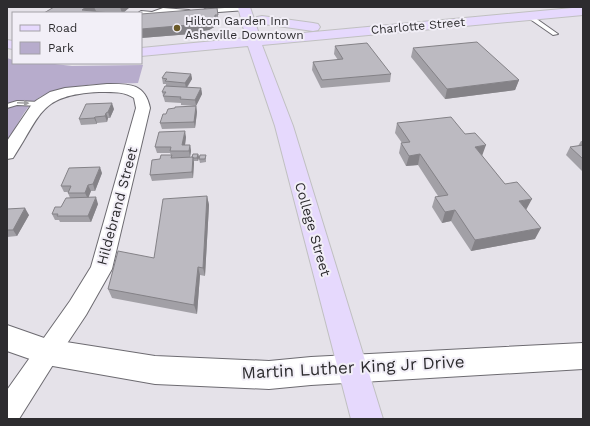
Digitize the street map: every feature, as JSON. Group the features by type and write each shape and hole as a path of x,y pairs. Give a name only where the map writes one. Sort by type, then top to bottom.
{"main road":[{"path":"248,8 262,20 264,26 254,42"},
{"name":"College Street","path":"248,8 254,42 284,126 367,419"},
{"name":"Charlotte Street","path":"142,52 583,12"},
{"path":"262,20 302,25 344,33"},
{"name":"Martin Luther King Jr Drive","path":"7,338 47,352 154,370 269,375 583,356"}],"street":[{"name":"Hildebrand Street","path":"7,414 47,352 78,308 101,269 143,108 141,97 134,92 114,89 87,89 60,94 40,104"},
{"path":"7,154 40,104"}],"lane":[{"path":"142,13 152,14 163,8 190,12 248,8"},
{"path":"529,16 556,34"},
{"path":"7,106 17,103 40,104"}],"green space":[{"path":"7,58 12,60 12,64 55,64 72,66 143,65 138,83 97,84 66,88 40,97 31,104 21,117 7,143"}],"building":[{"path":"54,7 86,7 82,10 101,12 46,12"},
{"path":"217,8 218,15 215,15 215,17 208,21 202,22 202,24 142,29 142,14"},
{"path":"477,42 519,80 447,89 413,48"},
{"path":"367,43 391,74 322,80 313,62 343,59 335,46"},
{"path":"166,72 191,74 185,83 165,81 167,79 162,78"},
{"path":"165,86 201,88 195,100 180,99 181,97 163,96 166,92 162,92"},
{"path":"112,103 105,116 79,119 86,104"},
{"path":"196,106 194,122 160,123 163,114 166,114 168,109 175,107"},
{"path":"451,117 465,134 475,133 486,145 475,147 505,184 517,182 532,199 519,201 541,228 475,240 455,210 445,212 435,197 448,195 420,154 409,156 401,143 410,142 397,123"},
{"path":"185,131 182,145 190,145 189,151 170,151 171,147 155,147 159,132"},
{"path":"583,145 583,159 570,147"},
{"path":"193,154 198,154 197,158 192,157"},
{"path":"161,155 172,155 171,158 193,157 192,172 150,175 152,160 160,159"},
{"path":"200,155 206,155 205,159 199,159"},
{"path":"100,167 93,184 88,185 85,193 68,193 71,186 61,186 69,168"},
{"path":"207,196 203,268 198,267 194,305 108,289 118,251 154,258 163,199"},
{"path":"96,197 88,216 57,216 58,214 52,214 55,207 61,207 66,198"},
{"path":"25,208 13,230 7,230 7,209"}],"place":[{"name":"Hilton Garden Inn Asheville Downtown","path":"177,28"}]}
